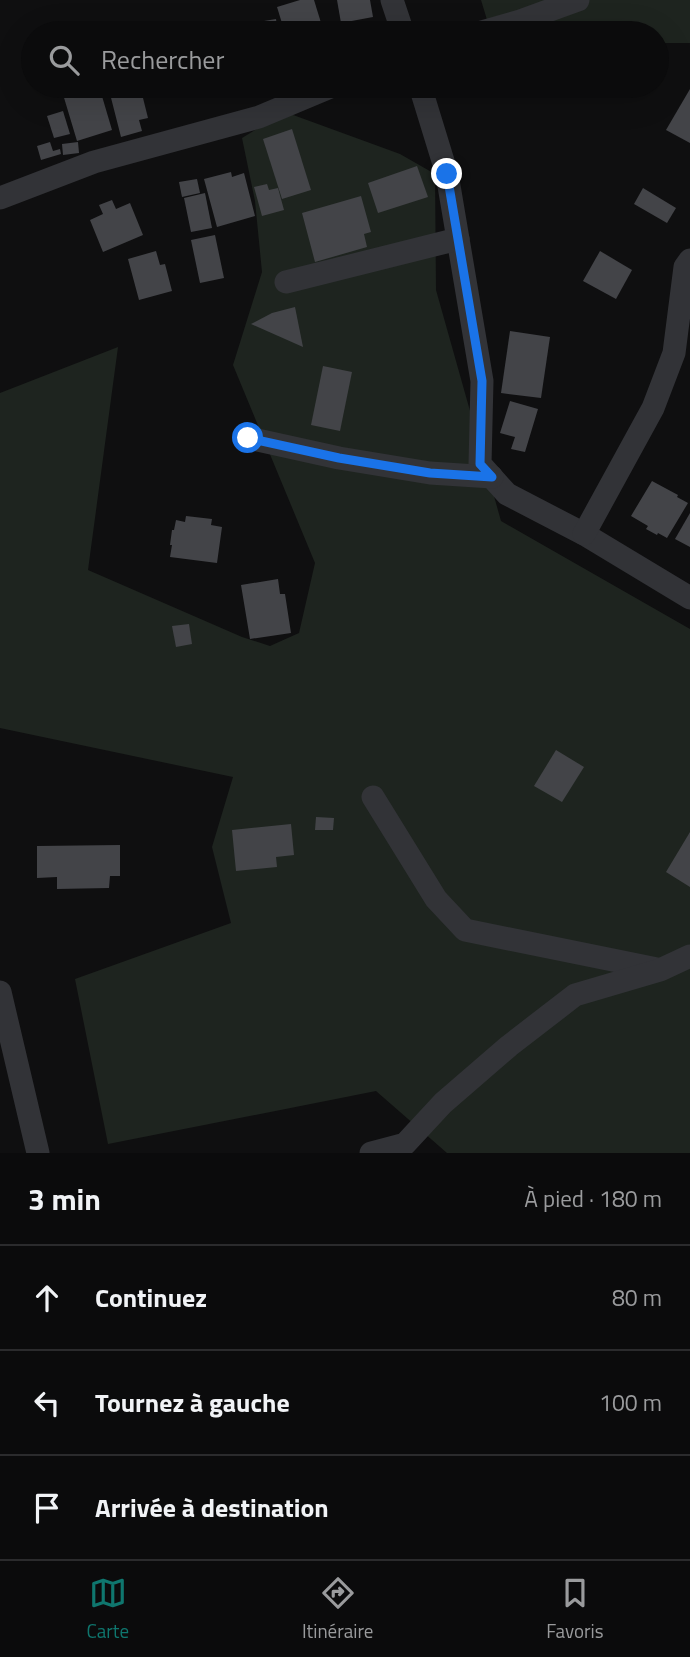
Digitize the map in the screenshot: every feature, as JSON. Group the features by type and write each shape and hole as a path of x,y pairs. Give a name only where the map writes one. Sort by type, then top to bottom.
{"street":[{"path":"392,0 399,21"},
{"path":"520,21 578,0"},
{"path":"0,198 93,162 260,117 305,98"},
{"path":"425,98 447,174 482,381 480,464 507,494 584,534 690,598"},
{"path":"286,282 458,239"},
{"path":"584,534 653,408 674,353 688,266"},
{"path":"248,438 339,458 417,471 492,477"},
{"path":"373,797 436,899 465,930 660,970"},
{"path":"386,1151 405,1144 443,1103 509,1046 575,995 660,970 690,956"},
{"path":"0,992 38,1153"}],"shaded area":[{"path":"481,0 690,0 690,43 669,43 669,21 487,21"},
{"path":"285,112 400,154 435,174 436,290 501,521 690,629 690,1153 447,1153 376,1091 108,1144 75,979 231,923 212,847 233,777 0,728 0,393 118,347 88,570 242,637 270,646 299,633 315,563 233,365 262,272 255,201 242,138"}],"building":[{"path":"300,0 314,0 320,21 281,21 277,7"},
{"path":"337,0 370,0 373,17 341,21"},
{"path":"690,89 690,143 666,130"},
{"path":"64,98 103,98 112,130 77,141"},
{"path":"111,98 143,98 148,118 139,120 142,131 121,137"},
{"path":"63,111 70,134 54,138 47,116"},
{"path":"292,129 311,190 282,199 263,139"},
{"path":"50,142 53,151 60,149 61,154 41,160 37,146"},
{"path":"78,142 79,153 63,155 62,144"},
{"path":"417,166 428,197 378,213 368,183"},
{"path":"231,172 232,177 244,173 255,216 217,227 204,179"},
{"path":"197,179 200,193 182,197 179,182"},
{"path":"267,184 269,190 278,188 284,210 262,216 254,187"},
{"path":"643,188 676,208 667,223 634,204"},
{"path":"205,193 212,228 191,232 184,198"},
{"path":"361,196 371,232 364,234 367,247 315,262 302,213"},
{"path":"112,200 116,209 130,203 143,235 103,252 90,220 103,214 99,205"},
{"path":"215,235 224,278 200,283 191,240"},
{"path":"156,251 160,265 165,264 172,291 139,300 128,259"},
{"path":"600,251 632,270 616,299 583,281"},
{"path":"295,307 303,347 251,324 272,313"},
{"path":"510,331 550,337 541,398 501,393"},
{"path":"323,366 352,372 340,431 311,425"},
{"path":"510,401 538,409 525,452 511,449 515,437 500,433"},
{"path":"652,481 688,503 667,538 646,529 648,526 631,516"},
{"path":"690,513 690,547 675,539"},
{"path":"186,516 212,519 211,525 222,527 217,563 170,557 172,530 176,520 185,522"},
{"path":"278,579 280,594 285,594 291,633 250,639 241,585"},
{"path":"189,624 192,644 176,647 172,626"},
{"path":"556,750 584,767 562,802 534,786"},
{"path":"316,817 334,818 333,830 315,830"},
{"path":"291,824 294,855 276,857 277,867 236,871 232,830"},
{"path":"690,832 690,887 666,872"},
{"path":"120,845 120,876 110,876 109,888 57,889 57,877 37,878 37,846"}],"route":[{"path":"248,438 339,458 430,473 492,477 480,464 482,381 447,174"}]}
